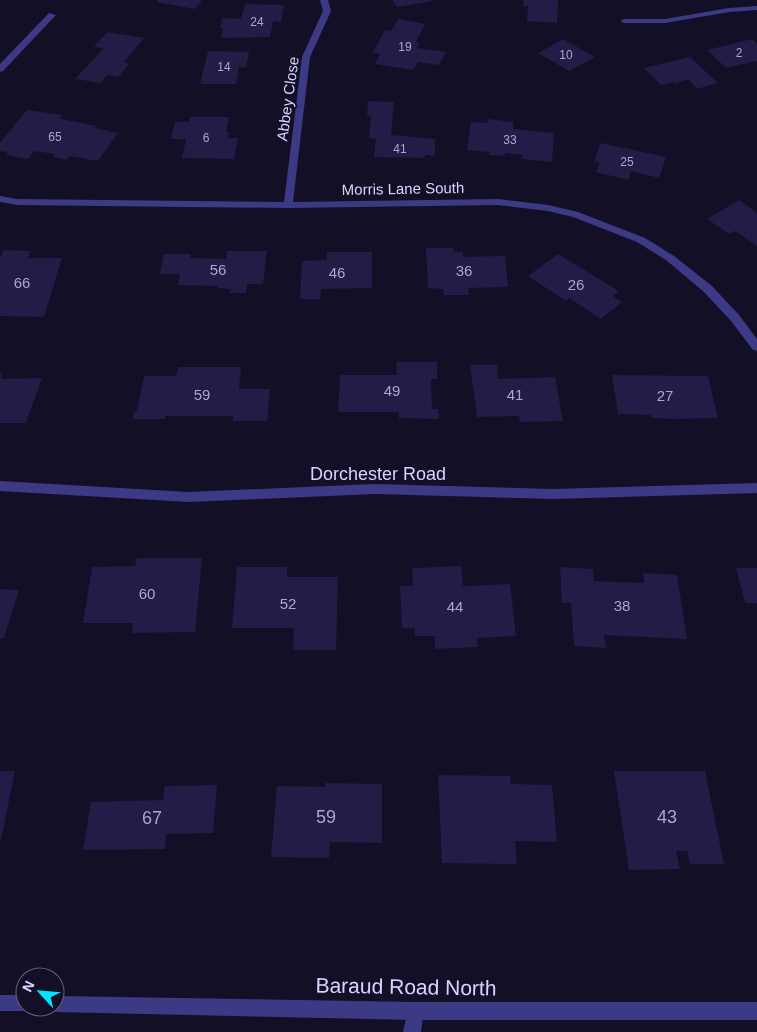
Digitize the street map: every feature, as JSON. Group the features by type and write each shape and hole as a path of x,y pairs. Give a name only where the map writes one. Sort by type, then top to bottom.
{"street":[{"name":"Abbey Close","path":"288,205 306,57 327,11 324,0"},
{"path":"624,21 665,21 729,10 757,8"},
{"path":"0,69 52,15"},
{"name":"Morris Lane South","path":"0,200 17,202 288,205 498,202 548,208 575,214 641,240 670,258 708,290 735,318 757,347"},
{"name":"Dorchester Road","path":"0,486 189,497 375,489 554,494 757,488"},
{"path":"0,1003 15,1003"},
{"name":"Baraud Road North","path":"65,1004 415,1011 757,1011"},
{"path":"412,1032 415,1011"}],"building":[{"path":"158,0 202,0 195,9 156,2"},
{"path":"392,0 432,0 433,1 397,7"},
{"path":"524,0 558,0 557,23 527,21 528,6 523,6"},
{"path":"245,4 284,5 281,22 273,21 270,37 221,38 222,18 241,19"},
{"path":"398,19 425,24 416,42 420,43 417,48 446,52 439,65 418,62 413,70 375,64 380,54 373,52 385,30 391,31"},
{"path":"107,32 144,38 124,62 129,64 118,77 107,75 101,83 75,79 104,48 94,47"},
{"path":"563,39 595,57 569,71 538,53"},
{"path":"752,39 757,44 757,61 726,68 707,50"},
{"path":"208,51 249,52 246,68 239,67 236,84 200,84"},
{"path":"690,57 718,83 697,89 688,79 675,84 673,82 661,85 644,68"},
{"path":"368,101 394,102 391,135 435,139 435,156 425,155 425,158 374,157 376,139 369,138 371,116 367,115"},
{"path":"27,110 63,115 60,119 97,126 95,128 118,133 98,161 70,156 67,160 53,157 55,154 34,151 28,159 6,155 8,152 0,151 0,143"},
{"path":"190,117 229,117 226,132 229,132 228,138 238,138 234,159 182,158 186,139 171,139 175,122 189,122"},
{"path":"488,119 513,122 513,129 554,133 552,162 522,159 522,155 505,153 505,156 489,155 489,152 467,150 471,122 487,123"},
{"path":"601,143 666,157 659,178 631,171 628,180 596,172 600,163 594,161"},
{"path":"739,200 757,213 757,246 735,231 729,234 707,219"},
{"path":"426,248 454,248 454,252 463,252 463,257 505,256 508,287 468,288 469,295 444,295 443,289 428,288"},
{"path":"4,250 30,251 28,258 62,258 44,317 0,316 0,257"},
{"path":"227,251 267,251 263,284 247,284 246,293 230,293 230,289 218,288 218,286 178,285 180,274 160,274 164,254 191,254 190,258 226,259"},
{"path":"327,252 372,252 372,288 321,289 320,299 300,299 302,261 327,260"},
{"path":"558,254 619,291 613,296 622,302 601,319 569,298 566,301 528,276"},
{"path":"396,362 437,362 437,379 431,379 432,409 438,409 439,419 399,418 399,412 338,412 340,375 397,375"},
{"path":"470,365 497,365 498,379 555,377 563,421 520,422 519,416 477,417"},
{"path":"178,367 241,367 239,389 270,389 267,421 233,421 233,416 165,416 165,419 133,419 134,412 137,412 144,376 176,376"},
{"path":"0,373 2,374 1,379 42,378 26,423 0,423"},
{"path":"612,375 708,376 718,418 673,419 652,418 651,415 618,414"},
{"path":"137,558 202,558 195,632 132,633 133,623 83,623 92,567 135,566"},
{"path":"461,566 463,586 510,584 516,636 477,638 478,647 435,649 435,636 415,636 415,628 402,628 400,586 413,586 412,568"},
{"path":"237,567 287,567 287,577 338,577 336,650 293,650 294,628 232,628"},
{"path":"560,567 593,569 594,581 644,583 643,573 677,575 687,639 604,635 606,648 574,646 571,603 562,603"},
{"path":"736,568 757,568 757,603 745,603"},
{"path":"0,589 19,590 4,638 0,638"},
{"path":"0,771 15,771 1,840 0,840"},
{"path":"614,771 705,771 724,864 690,864 687,851 676,851 680,869 629,870"},
{"path":"438,775 510,776 511,784 552,785 557,842 515,841 517,864 442,863"},
{"path":"325,783 382,784 382,843 330,842 329,858 271,857 277,786 325,787"},
{"path":"217,785 213,833 166,834 165,849 83,850 91,802 163,800 165,786"}]}
